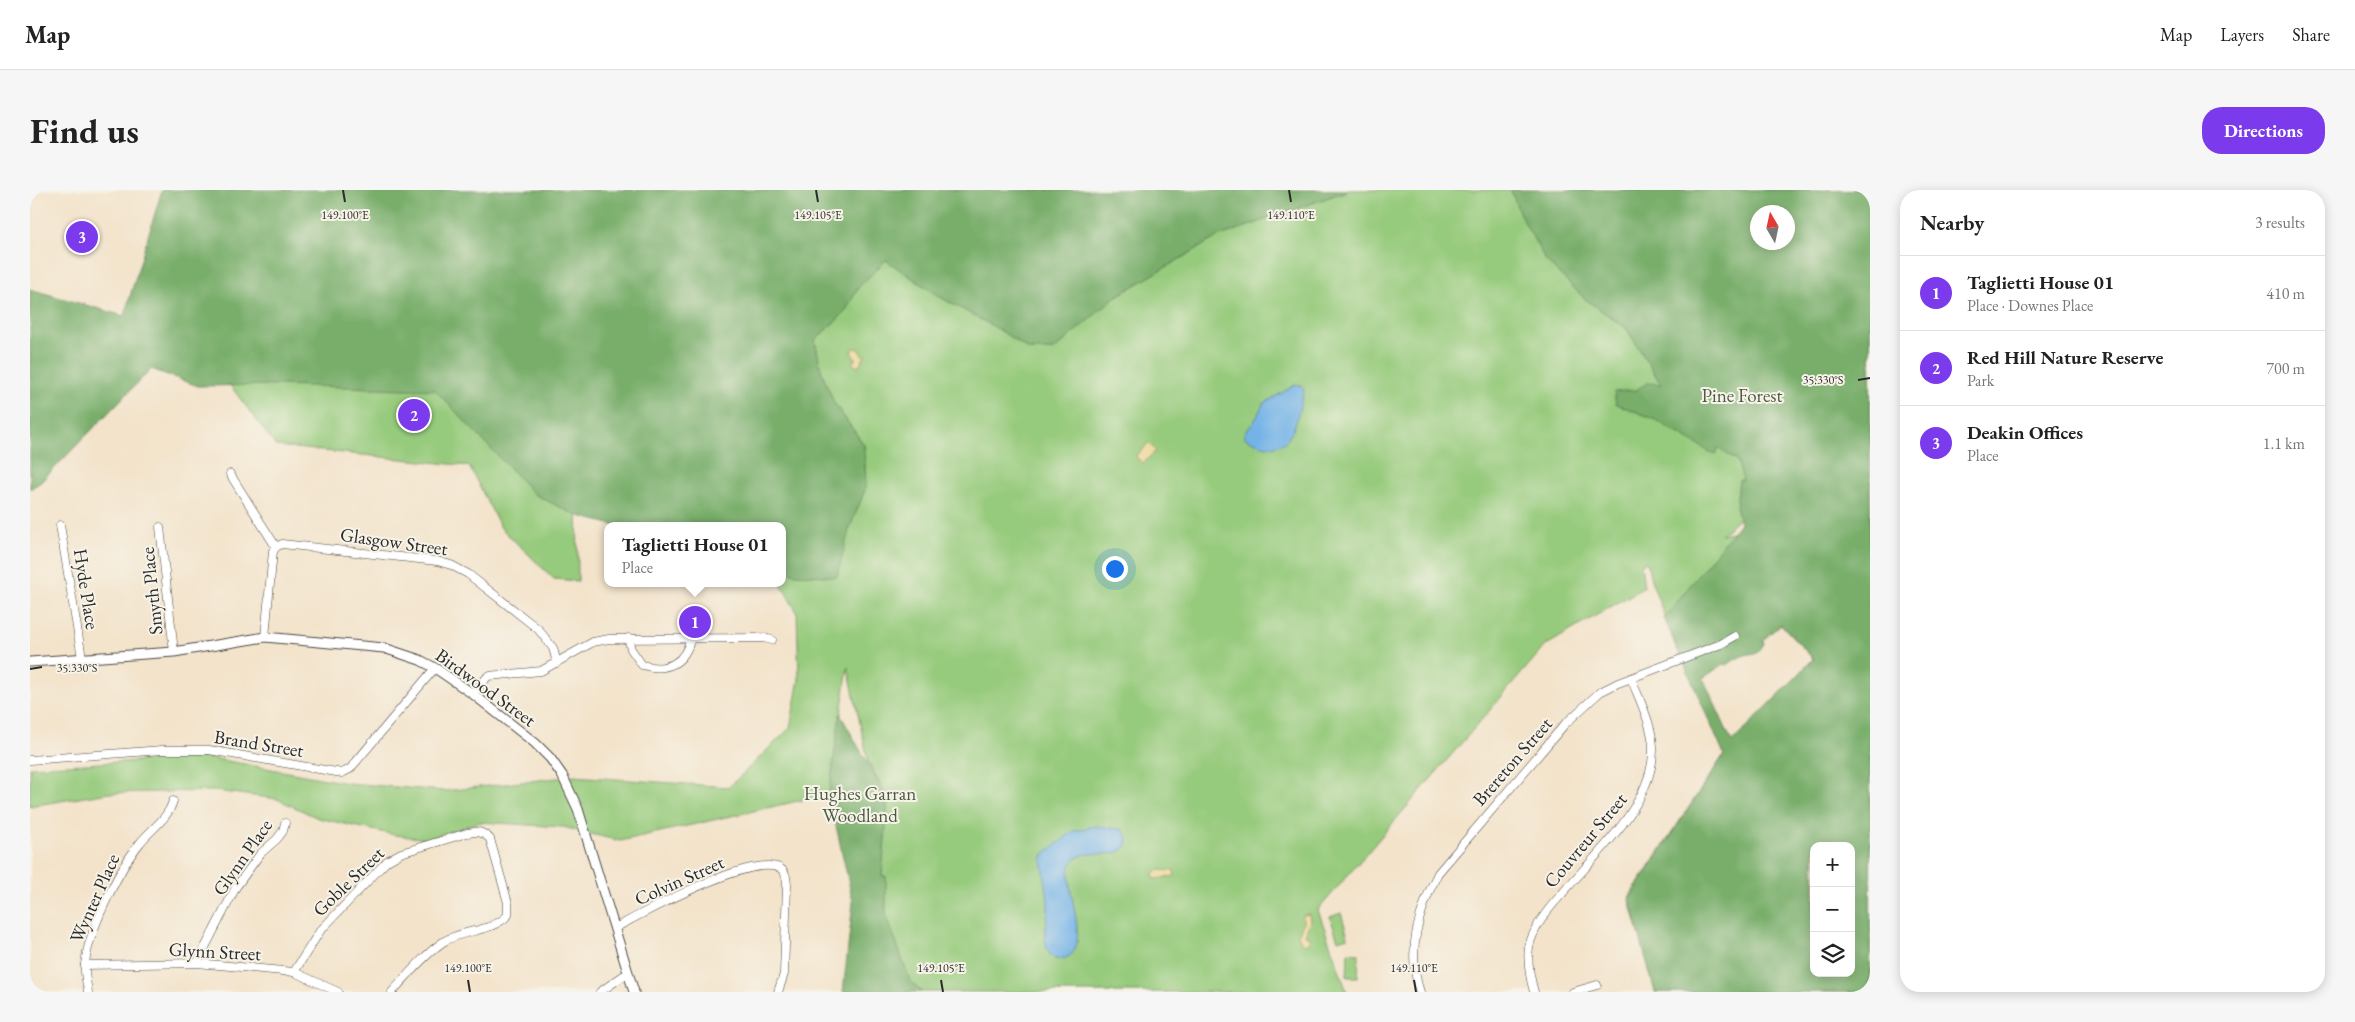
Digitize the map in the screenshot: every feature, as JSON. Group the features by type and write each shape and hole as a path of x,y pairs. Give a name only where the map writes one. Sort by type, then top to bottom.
{"street":[{"path":"230,474 276,547 273,552 265,637"},
{"name":"Hyde Place","path":"60,525 82,658"},
{"name":"Smyth Place","path":"160,527 174,652"},
{"name":"Glasgow Street","path":"276,547 282,544 451,564 468,574 538,629 553,648 557,663"},
{"name":"Brereton Street","path":"1420,992 1413,952 1417,924 1426,896 1438,873 1565,724 1600,692 1721,644 1736,636"},
{"name":"Birdwood Street","path":"30,662 174,652 265,637 384,648 420,660 473,694 535,743 550,758 562,775 582,821 634,992"},
{"path":"628,638 630,649 642,664 664,668 674,664 683,656 689,648 691,637"},
{"path":"473,694 488,676 542,671 593,642 628,638 691,637 764,638 772,640"},
{"name":"Brand Street","path":"30,760 162,750 209,750 342,773 350,769 434,668"},
{"name":"Couvreur Street","path":"1534,992 1528,966 1530,946 1535,931 1551,906 1633,812 1646,786 1652,767 1653,746 1632,678"},
{"name":"Wynter Place","path":"88,992 85,965 90,943 123,867 144,837 168,814 173,801"},
{"name":"Glynn Place","path":"197,963 236,886 260,854 277,839 285,823"},
{"name":"Goble Street","path":"294,972 320,931 387,861 401,853 467,833 476,831 484,833 490,839 508,903 508,916 494,925 455,936 443,942 429,953 392,992"},
{"name":"Colvin Street","path":"615,928 675,896 724,876 772,866 782,869 787,876 787,885 784,974 778,992"},
{"name":"Glynn Street","path":"85,965 197,963 294,972 338,992"},
{"path":"600,992 623,976 629,975"},
{"path":"1573,992 1597,985"}],"green space":[{"path":"162,190 1349,190 1217,237 1115,297 1054,350 1029,350 1000,330 940,297 886,260 858,288 845,312 815,340 821,370 834,403 864,445 866,487 849,530 837,577 797,574 786,571 786,522 604,523 575,515 534,494 435,390 281,385 198,386 151,369 41,482 30,489 30,289 124,316"},
{"name":"Pine Forest","path":"1349,190 1511,190 1520,214 1584,298 1627,329 1671,400 1681,421 1737,461 1753,507 1721,534 1785,521 1624,190 1870,190 1870,992 1655,992 1629,897 1725,753 1813,659 1779,622 1717,632 1677,650 1651,580 1647,562 1641,564 1644,587 1545,646 1318,910 1347,992 882,992 875,959 888,799 868,761 848,667 829,794 620,841 563,827 480,822 427,839 395,835 318,818 277,799 216,791 109,793 30,806 30,767 206,757 347,783 444,791 574,776 729,787 790,728 799,679 797,612 782,587 786,587 786,571 797,574 849,530 866,487 864,445 834,403 821,370 815,340 845,312 858,288 886,260 940,297 1000,330 1029,350 1054,350 1115,297 1217,237"},
{"name":"Pine Forest","path":"1511,190 1870,190 1870,992 1655,992 1630,898 1724,755 1664,618 1740,523 1736,507 1739,480 1743,480 1737,461 1718,448 1715,455 1652,418 1616,404 1614,392 1636,390 1647,383 1661,384 1627,329 1584,298 1546,261 1520,214","holes":["1781,624 1814,659 1732,742 1703,678 1724,664 1727,665 1740,657 1758,651 1764,643 1763,640"]},
{"path":"192,335 576,384 578,581 554,579 501,528 469,466 276,446"},
{"name":"Hughes Garran Woodland","path":"840,714 888,799 882,876 886,876 886,914 910,981 922,992 843,992 853,902 829,794"},
{"path":"1341,913 1348,937 1338,940 1330,917"},
{"path":"1348,952 1359,953 1358,977 1347,977"}],"sand":[{"path":"853,348 860,349 861,354 865,356 858,367 852,363 856,358 852,354"},
{"path":"1148,443 1156,451 1143,463 1136,455"},
{"path":"1157,870 1174,871 1175,876 1155,879 1153,875"},
{"path":"1309,914 1310,921 1305,935 1310,937 1310,940 1305,944 1301,942 1298,935 1303,924 1303,915"}],"water":[{"path":"1295,385 1302,385 1304,391 1294,428 1289,437 1283,443 1273,446 1261,445 1245,438 1244,432 1253,424 1263,404"},
{"path":"1095,826 1122,829 1128,837 1127,846 1121,851 1114,853 1083,855 1071,864 1069,875 1077,937 1075,949 1068,957 1054,959 1046,947 1045,940 1048,903 1042,860 1044,854 1074,831"}],"place":[{"name":"Deakin Offices","path":"82,237"},
{"name":"Red Hill Nature Reserve","path":"414,415"},
{"name":"Taglietti House 01","path":"695,622"}]}
